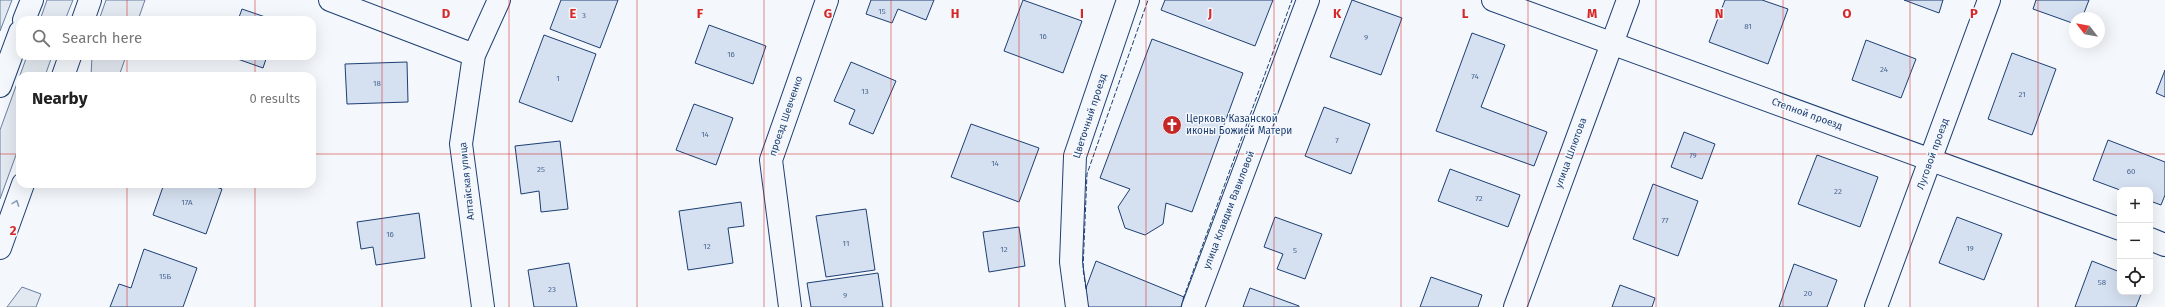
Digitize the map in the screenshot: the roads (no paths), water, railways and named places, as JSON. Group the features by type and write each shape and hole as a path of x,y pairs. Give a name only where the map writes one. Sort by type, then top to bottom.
{"street":[{"path":"26,16 32,0"},
{"path":"84,16 90,0"},
{"path":"330,0 474,54"},
{"name":"Алтайская улица","path":"483,307 461,144 474,54 499,0"},
{"name":"проезд Шевченко","path":"790,307 771,160 827,0"},
{"name":"Цветочный проезд","path":"1077,307 1070,262 1075,156 1128,0"},
{"name":"улица Клавдии Вавиловой","path":"1193,307 1308,0"},
{"name":"Степной проезд","path":"1493,0 2117,227"},
{"name":"улица Шлютова","path":"1514,307 1628,0"},
{"name":"Луговой проезд","path":"1876,307 1989,0"},
{"path":"0,86 16,43"},
{"path":"64,72 68,60"},
{"path":"0,248 22,188"},
{"path":"2153,241 2165,245"}],"place":[{"name":"Церковь Казанской иконы Божией Матери","path":"1172,125"}]}
